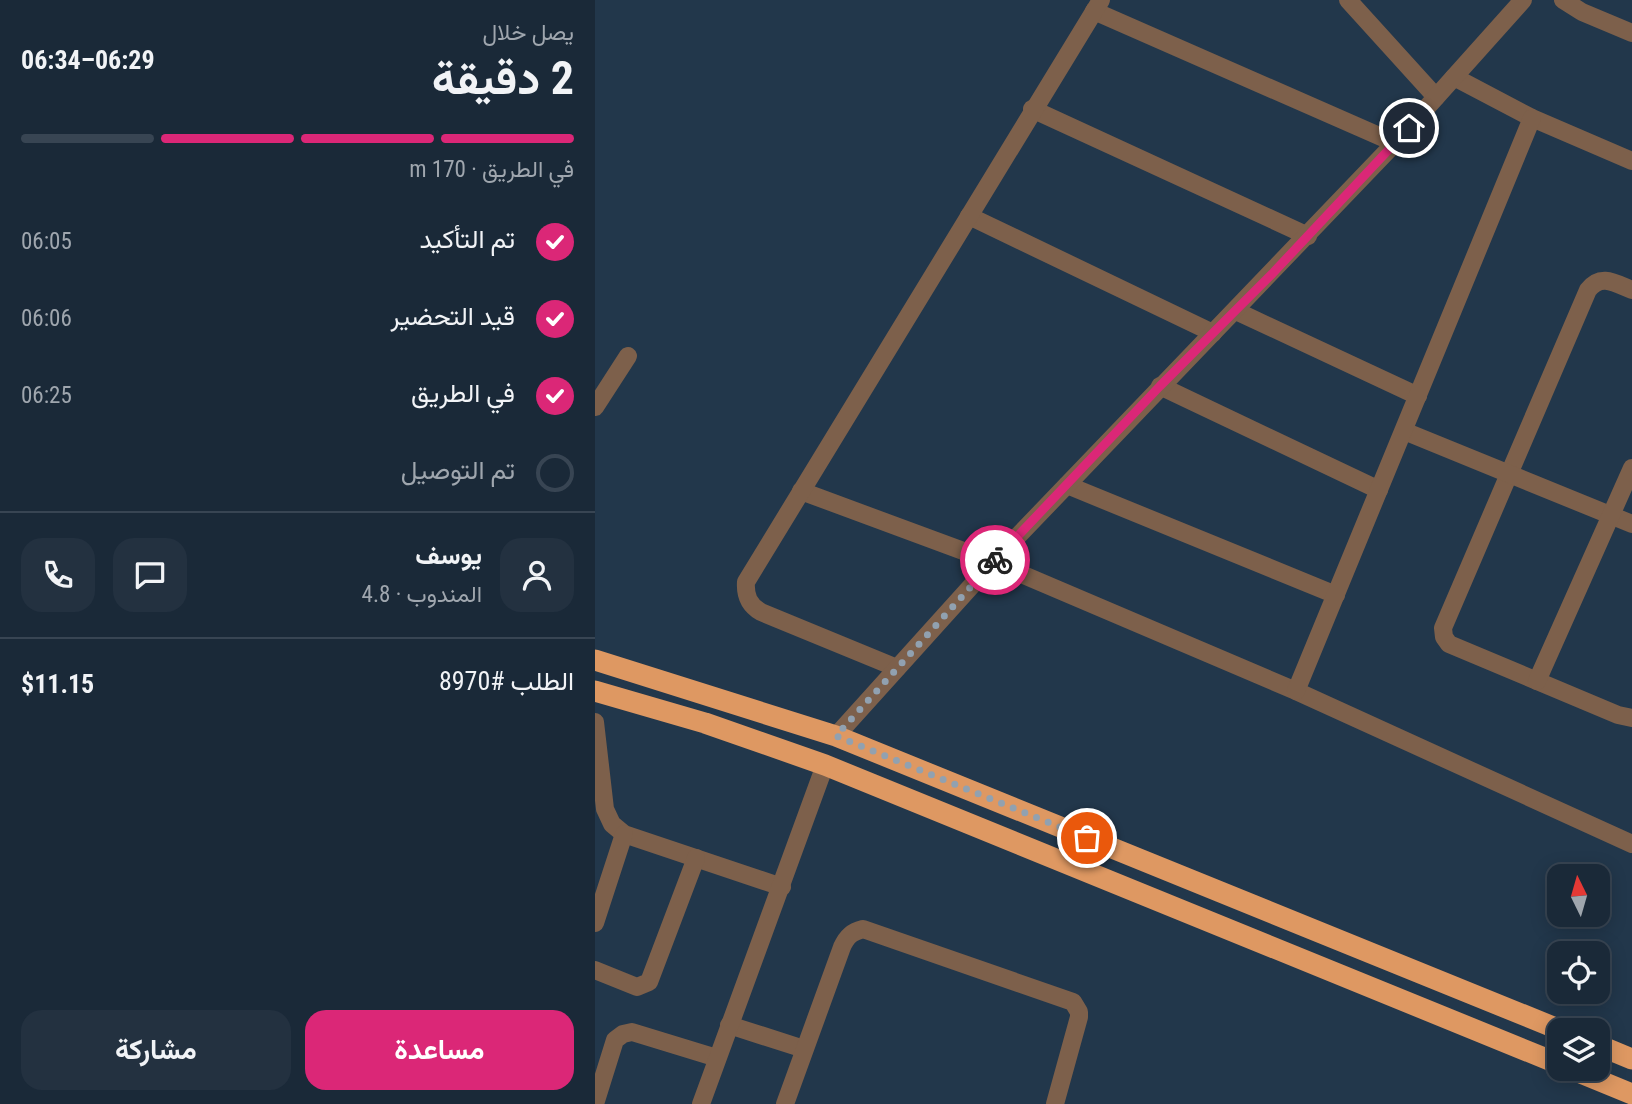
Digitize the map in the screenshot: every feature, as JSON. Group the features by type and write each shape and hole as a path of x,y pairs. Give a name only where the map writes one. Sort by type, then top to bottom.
{"highway":[{"path":"595,660 836,736 1547,1025"},
{"path":"595,691 705,723 825,765 1547,1059"},
{"path":"1610,1050 1632,1059"},
{"path":"1600,1081 1632,1094"}],"street":[{"path":"1348,0 1436,97"},
{"path":"836,736 993,562 1395,143 1523,0"},
{"path":"1563,0 1581,12 1632,33"},
{"path":"897,668 761,612 748,600 746,582 1032,109 1098,6 1395,143"},
{"path":"1454,77 1532,118 1632,161"},
{"path":"1032,109 1308,236"},
{"path":"1296,691 1532,118"},
{"path":"969,216 1213,333"},
{"path":"1632,290 1606,279 1598,280 1588,290 1510,474 1446,615 1443,628 1444,637 1449,644 1618,715 1632,718"},
{"path":"1236,311 1418,396"},
{"path":"595,407 628,356"},
{"path":"1160,386 1379,490"},
{"path":"1404,431 1632,524"},
{"path":"1537,681 1632,468"},
{"path":"1067,485 1336,595"},
{"path":"801,491 993,562 1296,691 1632,844"},
{"path":"595,722 605,809 612,824 624,834 782,887"},
{"path":"701,1104 825,765"},
{"path":"595,923 624,834"},
{"path":"595,970 637,987 649,982 695,858"},
{"path":"786,1104 846,938 863,929 1073,1002 1079,1017 1055,1104"},
{"path":"729,1025 804,1049"},
{"path":"595,1104 615,1040 623,1034 632,1032 717,1058"}],"way so far":[{"path":"995,560 836,736 1087,838"}],"route":[{"path":"995,560 1160,386 1272,274 1409,128"}]}
